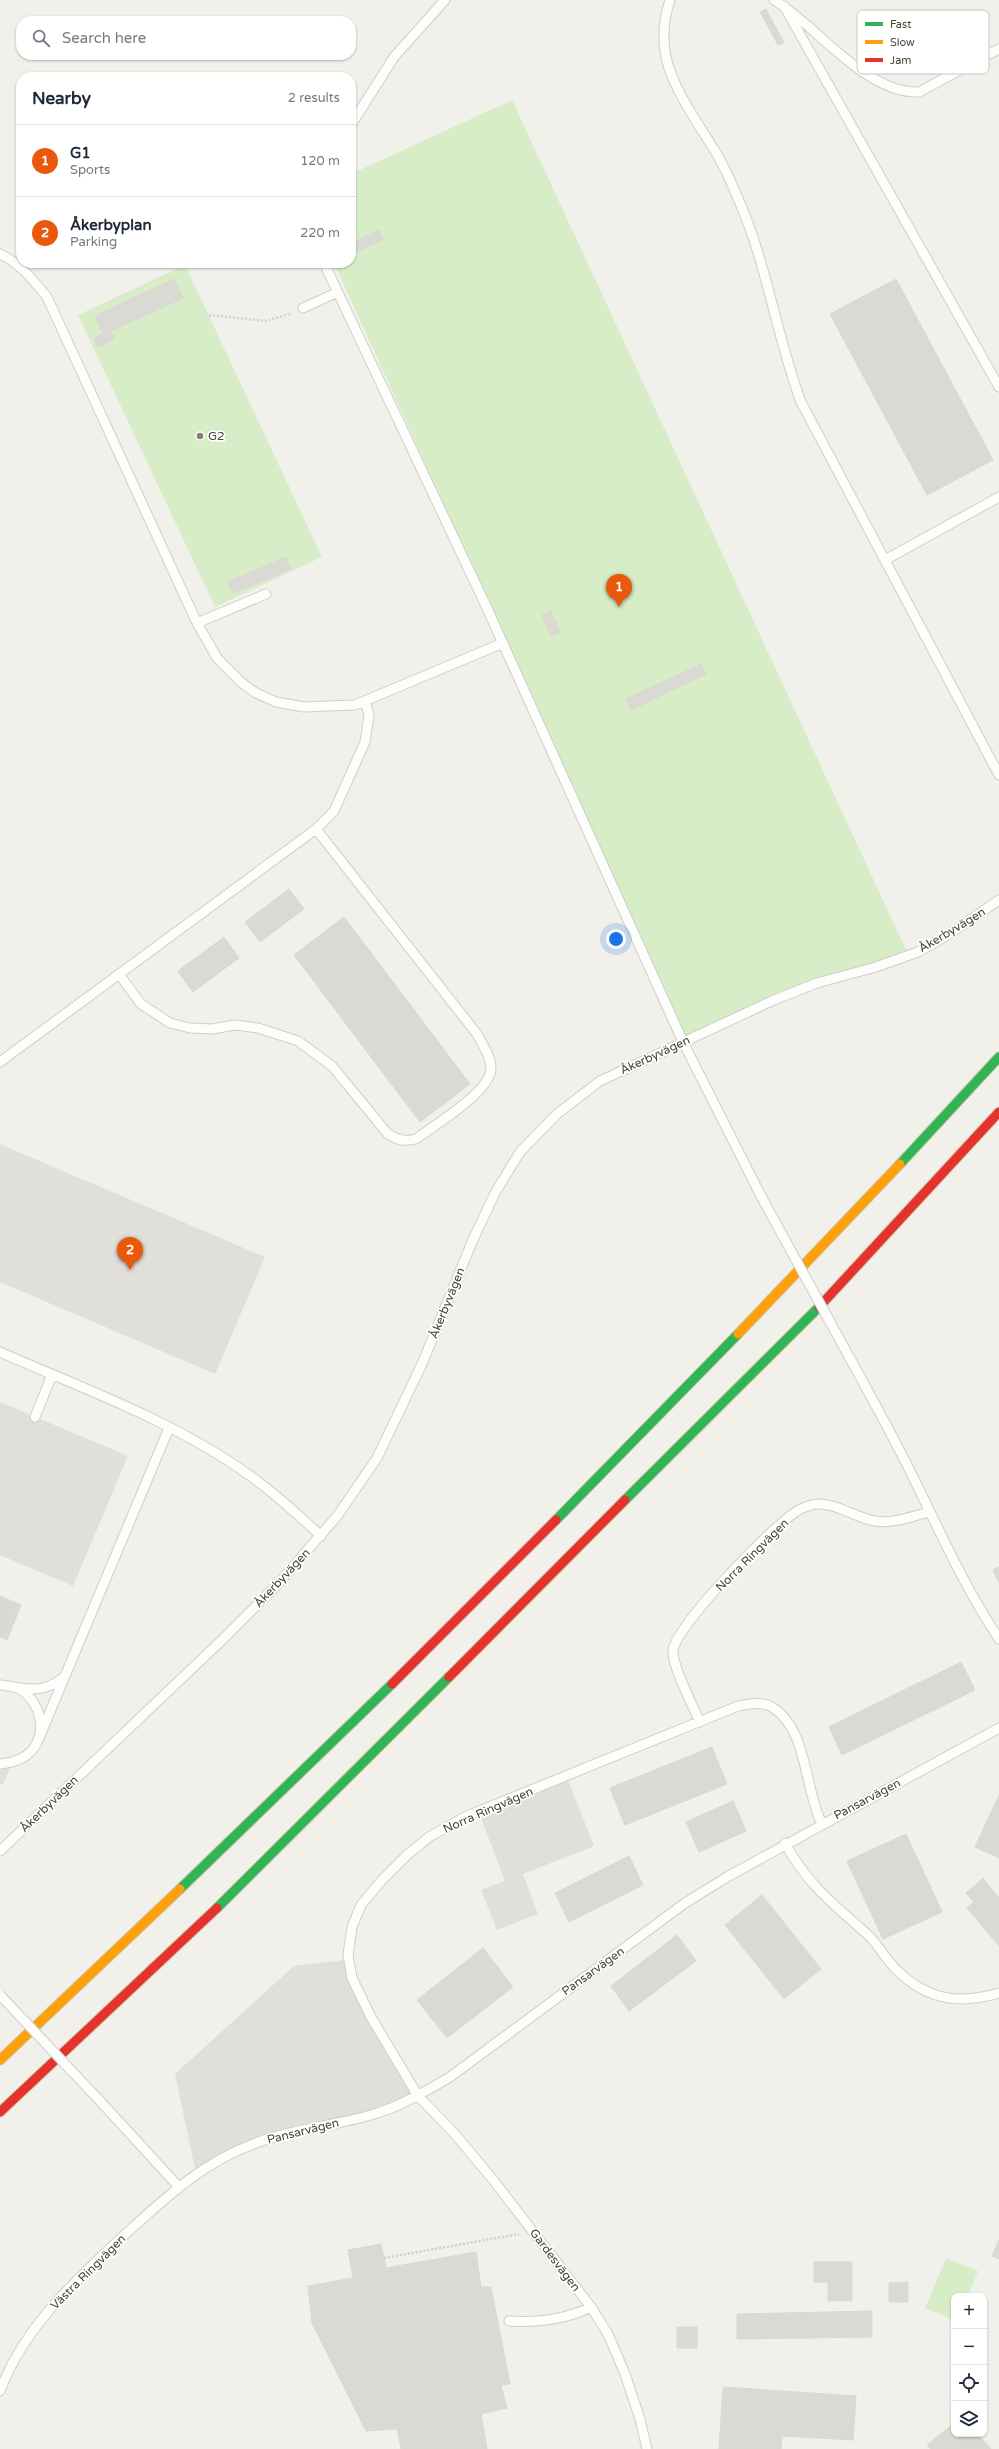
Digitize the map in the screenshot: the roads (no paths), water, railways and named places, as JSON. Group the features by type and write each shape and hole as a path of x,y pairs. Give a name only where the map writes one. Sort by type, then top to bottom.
{"highway":[{"path":"0,2060 473,1602 889,1176 999,1057"},
{"path":"0,2112 185,1940 816,1310 999,1112"}],"lane":[{"path":"356,117 394,57 445,0"},
{"path":"670,0 664,30 666,57 675,81 720,160 742,209 775,314 787,364 800,402 999,775"},
{"path":"774,0 784,6 857,66"},
{"path":"784,6 999,387"},
{"path":"989,54 999,49"},
{"path":"869,74 883,84 905,92 919,92 952,74"},
{"path":"0,254 8,258 16,265"},
{"path":"20,268 31,278 47,297 197,623 216,658 256,693 276,702 304,707 355,705 503,643"},
{"path":"326,268 503,643 683,1042 762,1198 858,1371 977,1606 999,1639"},
{"path":"303,308 338,292"},
{"path":"885,560 999,497"},
{"path":"197,623 266,594"},
{"path":"0,1062 316,829 334,811 366,742 369,715 365,701"},
{"path":"119,974 141,1004 170,1023 212,1029 235,1025 266,1030 298,1041 332,1066 387,1133 396,1139 407,1142 416,1139 479,1091 488,1080 491,1069 488,1056 477,1034 316,829"},
{"name":"Åkerbyvägen","path":"0,1851 223,1639 278,1584 338,1515 377,1458 422,1364 488,1207 520,1152 557,1114 600,1081 683,1042 817,983 876,967 918,952 948,936 999,900"},
{"path":"0,1352 169,1428 204,1446 249,1475 288,1505 320,1536"},
{"path":"35,1417 52,1375"},
{"path":"0,1764 16,1761 32,1750 39,1738 169,1428"},
{"name":"Norra Ringvägen","path":"700,1722 675,1662 673,1650 679,1635 695,1612 777,1528 798,1510 816,1504 830,1505 876,1521 894,1520 929,1512"},
{"path":"0,1685 42,1689 53,1686 65,1676"},
{"path":"17,1687 32,1698 40,1714 42,1728 39,1738"},
{"name":"Norra Ringvägen","path":"418,2096 371,2017 352,1978 348,1955 352,1927 361,1905 382,1880 429,1837 467,1816 738,1706 755,1703 771,1706 787,1723 800,1745 810,1796 822,1824"},
{"name":"Pansarvägen","path":"178,2186 224,2156 258,2142 372,2115 418,2096 450,2077 685,1904 786,1843 999,1728"},
{"path":"786,1843 795,1861 825,1898 868,1935 899,1973 920,1988 944,1998 970,2000 999,1993"},
{"path":"0,1995 178,2186"},
{"name":"Gardesvägen","path":"418,2096 454,2133 534,2232 591,2307 608,2334 625,2374 640,2419 647,2449"},
{"name":"Västra Ringvägen","path":"0,2391 10,2364 34,2328 65,2292 178,2186"},
{"path":"508,2321 547,2321 570,2317 591,2307"}],"place":[{"name":"G2","path":"200,436"},
{"name":"G1","path":"619,607"},
{"name":"Åkerbyplan","path":"130,1270"}]}
